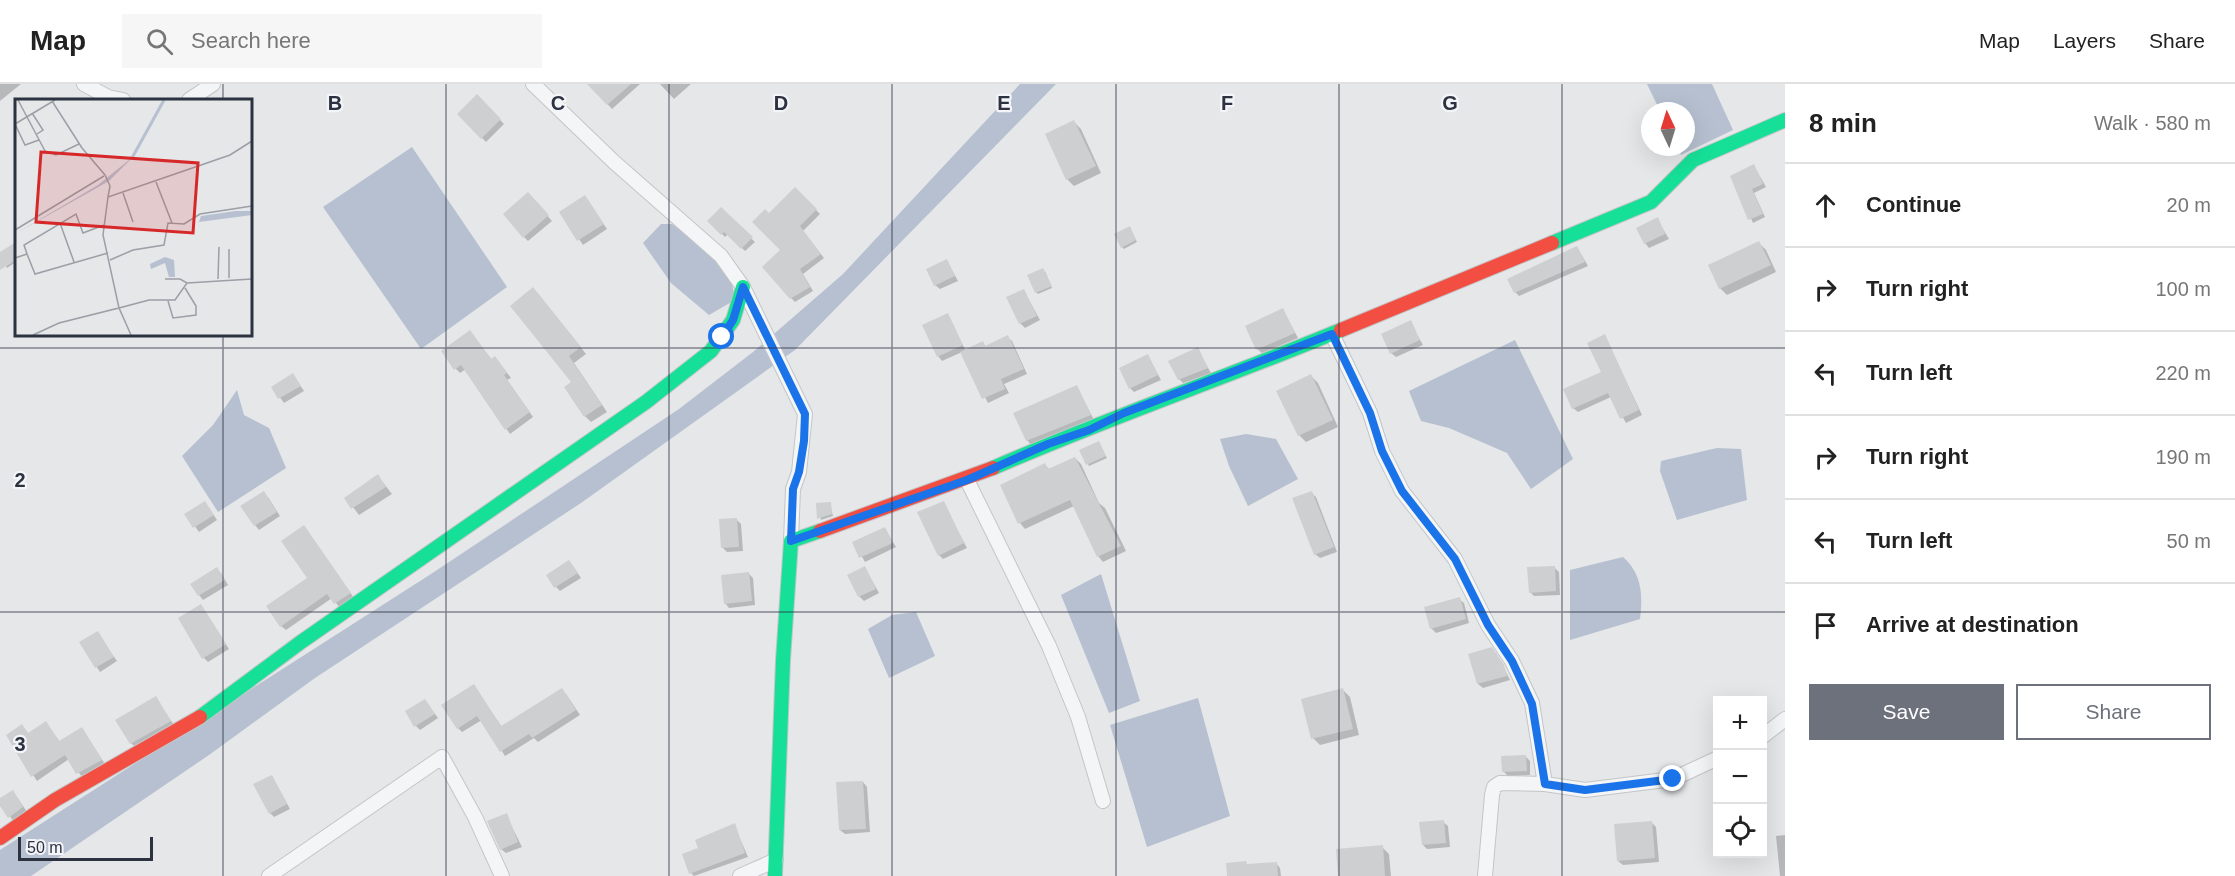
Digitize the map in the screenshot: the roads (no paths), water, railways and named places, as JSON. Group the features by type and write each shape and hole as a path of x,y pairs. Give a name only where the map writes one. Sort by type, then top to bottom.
{"street":[{"path":"84,84 108,97 118,99"},
{"path":"190,99 213,84"},
{"path":"533,84 614,162 721,256 743,287 803,406 805,420 799,472 793,489 792,561 783,660 775,876"},
{"path":"791,541 967,480 1048,444 1089,430 1124,413 1332,334 1651,202 1693,160 1785,120"},
{"path":"0,838 55,801 193,723 302,642 646,402 711,351 733,320 743,287"},
{"path":"1332,334 1370,413 1382,451 1402,491 1455,559 1488,625 1512,661 1532,704 1545,784"},
{"path":"967,480 1049,646 1078,717 1104,801"},
{"path":"1767,733 1785,719"},
{"path":"270,876 442,757 476,817 502,876"},
{"path":"1485,876 1494,787 1500,783 1545,784 1585,790 1673,779 1713,760"},
{"path":"740,876 776,860"}],"water":[{"path":"1020,84 1056,84 795,350 581,503 315,678 209,755 31,876 0,876 0,850 431,574 679,409 753,352 843,274"},
{"path":"1647,84 1712,84 1733,130 1695,148 1695,102 1656,102"},
{"path":"412,147 507,287 421,349 323,207"},
{"path":"661,224 672,224 729,267 735,300 709,315 671,283 643,243"},
{"path":"1515,340 1573,459 1531,489 1507,453 1449,428 1421,421 1409,391"},
{"path":"237,390 244,415 269,428 286,468 218,512 182,456 213,425"},
{"path":"1246,434 1276,439 1298,479 1248,506 1229,466 1220,439"},
{"path":"1717,448 1741,449 1747,500 1677,520 1660,471 1661,461"},
{"path":"1623,557 1634,570 1640,585 1640,619 1570,640 1570,570"},
{"path":"1101,574 1140,701 1109,713 1061,595"},
{"path":"916,612 935,656 889,678 868,629 892,615"},
{"path":"1198,698 1230,816 1147,847 1110,725"}]}
